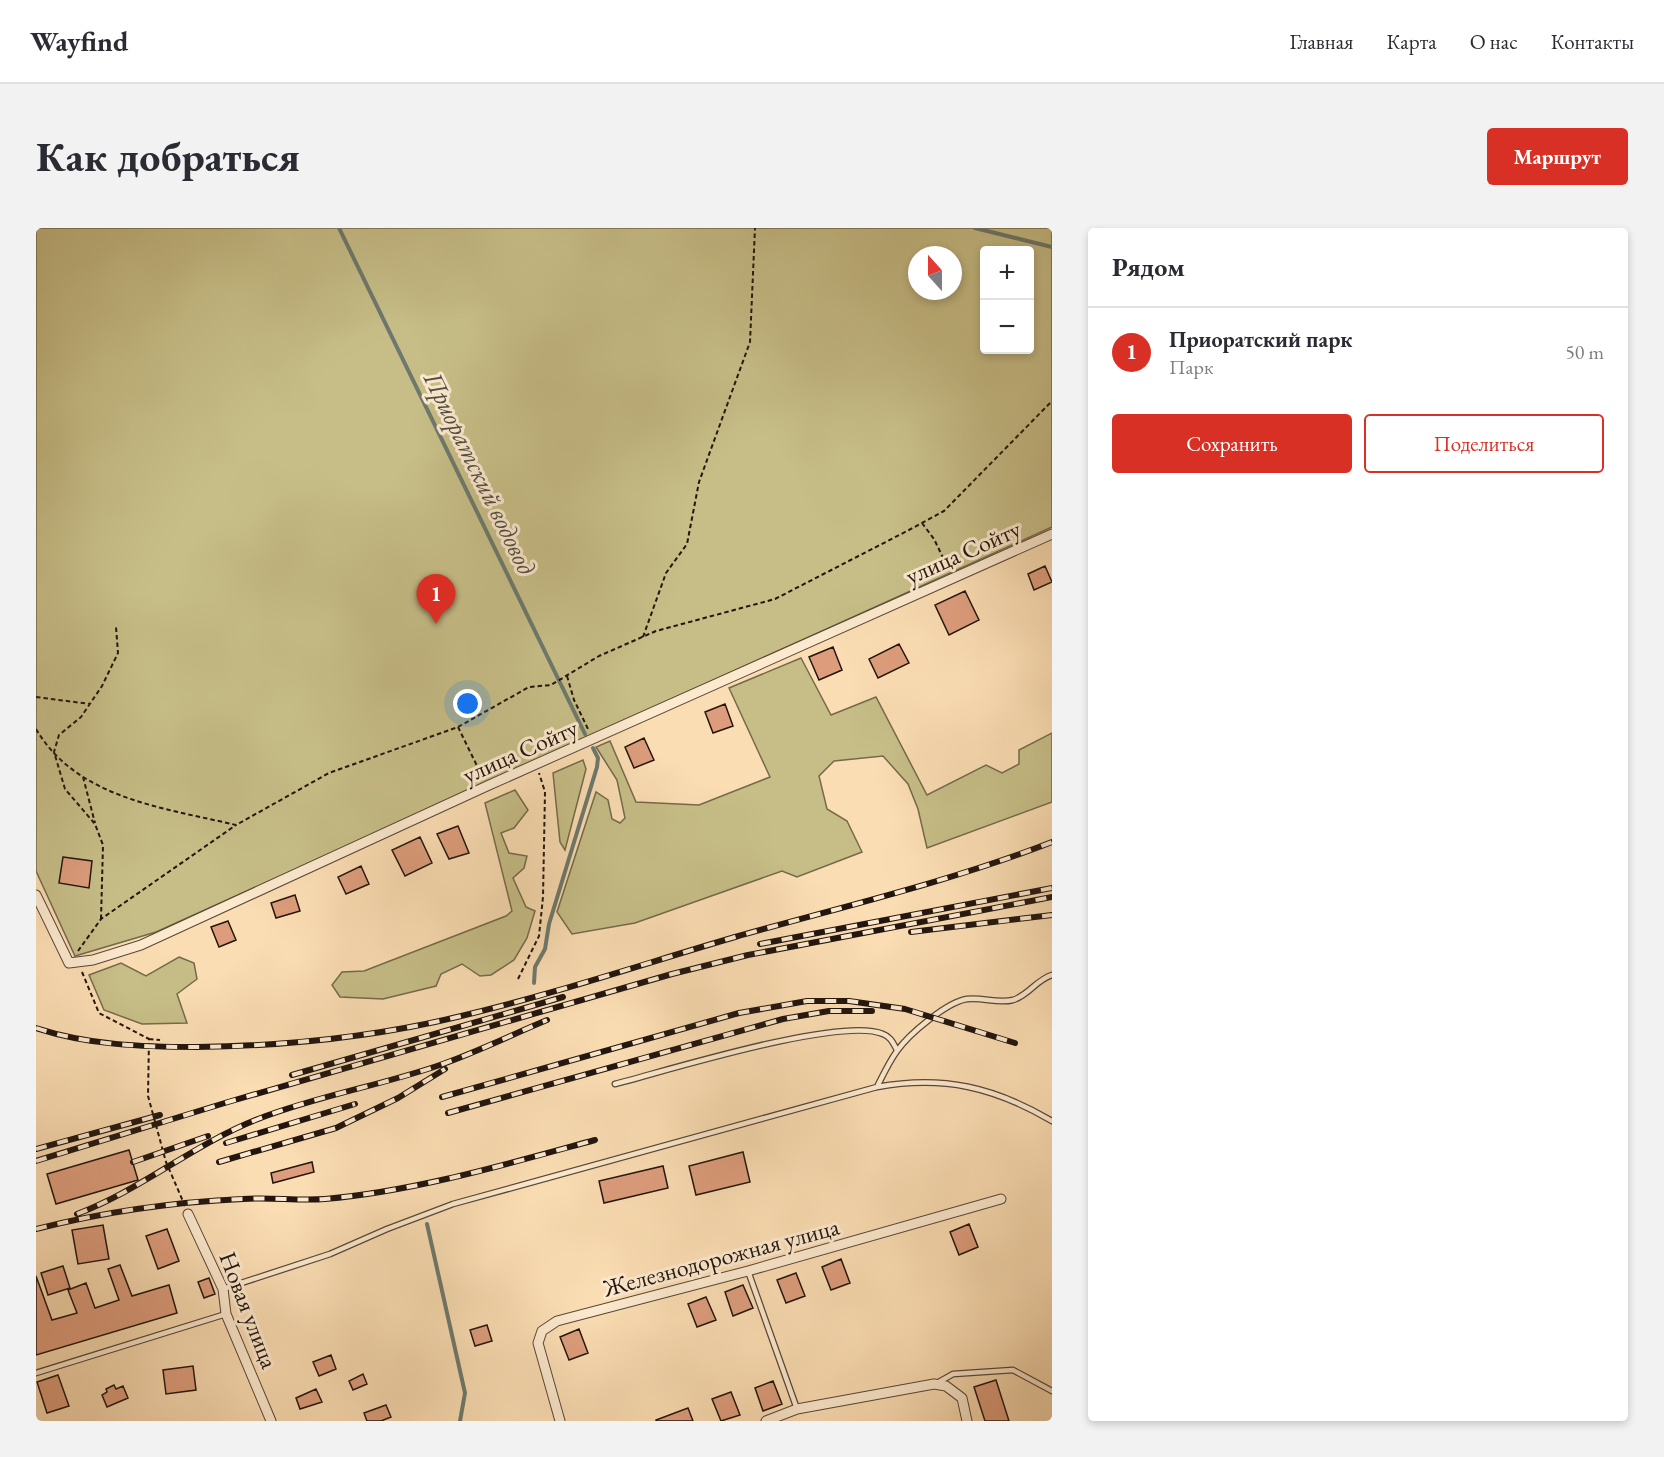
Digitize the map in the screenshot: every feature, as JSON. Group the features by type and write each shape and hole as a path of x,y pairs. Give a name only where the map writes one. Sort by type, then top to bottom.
{"street":[{"name":"улица Сойту","path":"73,962 93,960 141,945 487,786 1052,534"},
{"path":"36,895 73,962"},
{"name":"Железнодорожная улица","path":"560,1421 538,1343 542,1331 557,1321 748,1271 1001,1198"},
{"name":"Новая улица","path":"188,1214 223,1289 226,1314 271,1421"},
{"path":"766,1421 783,1418 797,1409 934,1384 946,1386 962,1398 967,1421"}],"lane":[{"path":"877,1087 897,1050 955,1002 969,999 1000,1002 1013,1000 1023,996 1045,977 1052,975"},
{"path":"615,1084 779,1041 846,1029 882,1033 891,1038 897,1050"},
{"path":"223,1289 330,1254 453,1204 877,1087 911,1081 951,1082 986,1092 1052,1121"},
{"path":"748,1271 797,1409"},
{"path":"36,1373 226,1314"},
{"path":"934,1384 953,1374 1013,1370 1052,1391"}],"path":[{"path":"643,637 666,573 687,544 699,482 750,342 755,228"},
{"path":"160,1041 149,1039 99,1013 73,962 101,919 236,825 329,773 458,727 529,687 551,685 599,656 656,631 775,599 944,512 1052,401"},
{"path":"922,523 934,539 952,578"},
{"path":"95,824 65,789 54,752 59,735 81,717 118,653 116,627"},
{"path":"567,676 574,700 594,740"},
{"path":"36,697 90,704"},
{"path":"458,727 487,786"},
{"path":"36,729 45,745 83,777 119,797 236,825"},
{"path":"518,979 539,936 543,897 545,792 536,765"},
{"path":"83,777 95,824 103,844 101,919"},
{"path":"149,1039 148,1096 166,1162 188,1214"}],"shaded area":[{"path":"36,228 1052,228 1052,527 156,932 75,956 36,871"},
{"path":"801,658 831,715 876,697 927,795 986,765 1002,773 1019,764 1019,750 1052,733 1052,802 927,848 918,809 908,784 883,756 834,761 819,776 827,809 847,821 862,852 797,877 782,871 635,923 572,934 557,912 596,792 608,800 612,819 620,823 625,818 617,780 596,747 610,741 636,802 699,805 770,777 729,688"},
{"path":"583,760 586,769 565,850 560,842 553,773"},
{"path":"515,790 528,810 514,828 501,833 509,853 527,856 524,868 513,878 526,907 535,911 527,938 514,960 491,975 480,976 462,964 441,974 436,986 383,999 340,997 332,985 342,972 364,971 506,916 512,911 485,803"},
{"path":"179,957 194,963 197,979 177,994 187,1023 142,1024 104,1010 89,975 121,963 146,976"}],"building":[{"path":"1045,566 1052,582 1034,590 1028,574"},
{"path":"965,591 979,620 949,635 935,605"},
{"path":"899,644 909,663 878,678 869,659"},
{"path":"833,647 842,670 819,680 809,657"},
{"path":"725,704 733,726 713,733 705,712"},
{"path":"644,738 654,760 634,768 625,747"},
{"path":"458,826 469,853 449,859 437,834"},
{"path":"420,837 432,863 405,876 392,850"},
{"path":"63,857 92,861 89,888 59,883"},
{"path":"361,866 369,884 346,894 338,877"},
{"path":"295,895 300,911 276,918 271,903"},
{"path":"228,921 236,940 219,947 211,927"},
{"path":"129,1150 138,1180 56,1204 47,1174"},
{"path":"743,1152 750,1182 696,1195 689,1166"},
{"path":"312,1162 314,1172 273,1183 271,1173"},
{"path":"663,1166 668,1188 604,1203 599,1181"},
{"path":"969,1224 978,1247 959,1255 950,1232"},
{"path":"103,1225 109,1259 78,1264 72,1230"},
{"path":"167,1229 179,1261 158,1269 146,1236"},
{"path":"841,1259 850,1283 831,1290 822,1267"},
{"path":"120,1265 132,1296 169,1285 177,1313 36,1355 36,1276 52,1320 77,1313 68,1290 86,1283 95,1308 119,1300 108,1269"},
{"path":"63,1266 70,1288 48,1295 41,1273"},
{"path":"796,1273 805,1296 786,1303 777,1280"},
{"path":"209,1278 215,1294 204,1298 198,1282"},
{"path":"743,1285 753,1308 733,1316 725,1292"},
{"path":"706,1297 716,1320 697,1327 688,1304"},
{"path":"487,1325 492,1341 475,1346 470,1330"},
{"path":"579,1329 588,1353 569,1360 560,1337"},
{"path":"331,1355 336,1369 319,1376 313,1362"},
{"path":"193,1366 196,1390 166,1394 163,1370"},
{"path":"363,1374 367,1384 353,1390 349,1381"},
{"path":"58,1375 69,1406 47,1413 37,1382"},
{"path":"996,1380 1009,1421 985,1421 974,1387"},
{"path":"773,1381 782,1404 763,1411 755,1388"},
{"path":"114,1385 116,1389 123,1386 128,1398 107,1407 102,1395 107,1392 106,1389"},
{"path":"316,1389 322,1402 300,1409 296,1398"},
{"path":"731,1392 740,1415 721,1421 712,1399"},
{"path":"386,1405 391,1417 381,1421 367,1421 364,1413"},
{"path":"688,1408 693,1421 656,1421 656,1420"}],"waterway":[{"name":"Приоратский водовод","path":"339,228 585,734"},
{"path":"975,228 1052,247"},
{"name":"Приоратский водовод","path":"534,983 535,967 545,949 549,924 597,767 598,758 593,748"},
{"name":"Приоратский водовод","path":"427,1224 465,1393 460,1421"}],"railway":[{"path":"36,1028 56,1034 116,1044 197,1047 262,1045 393,1030 457,1017 562,989 735,937 934,882 1052,842"},
{"path":"760,944 1052,888"},
{"path":"36,1161 228,1102 672,974 748,955 1052,897"},
{"path":"911,932 1052,915"},
{"path":"292,1075 563,997"},
{"path":"442,1097 739,1013 807,1001 849,1001 905,1009 1015,1043"},
{"path":"448,1113 783,1019 829,1011 872,1011"},
{"path":"77,1214 123,1193 212,1141 258,1119 437,1066 547,1020"},
{"path":"219,1162 336,1128 398,1098 445,1069"},
{"path":"226,1143 355,1104"},
{"path":"36,1149 160,1115"},
{"path":"133,1162 208,1136"},
{"path":"36,1229 165,1205 217,1200 325,1199 393,1190 461,1176 595,1140"}],"place":[{"name":"Приоратский парк","path":"436,624"}]}
